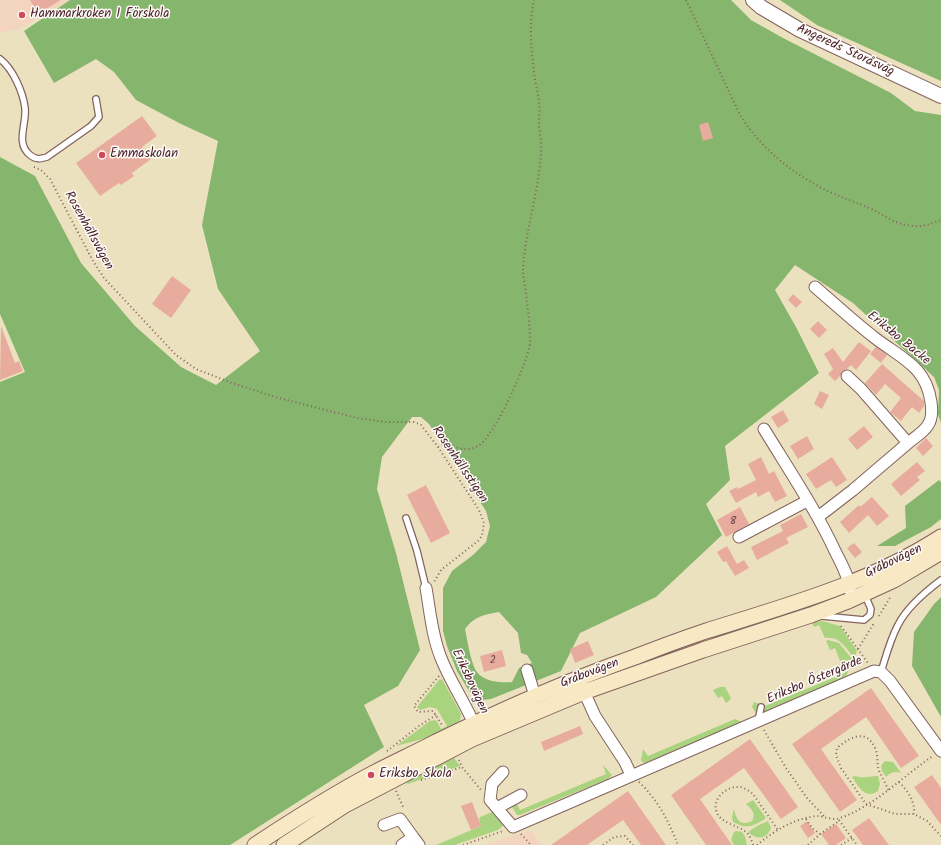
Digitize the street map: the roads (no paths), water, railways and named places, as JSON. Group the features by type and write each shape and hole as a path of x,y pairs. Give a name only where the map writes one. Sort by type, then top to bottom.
{"main road":[{"name":"Gråbovägen","path":"284,845 345,805 472,740 584,692 848,601 857,588 941,537"},
{"name":"Gråbovägen","path":"255,845 285,825 371,775 474,724 535,696 578,678 704,632 857,588 894,580 941,552"}],"street":[{"name":"Angereds Storåsväg","path":"753,0 761,7 800,30 941,96"},
{"name":"Eriksbo Backe","path":"815,287 875,338 922,375 928,388 932,408 932,417 928,426 853,490 818,517"},
{"path":"847,376 861,389 908,443"},
{"path":"764,429 818,517 857,588"},
{"path":"740,537 807,501"},
{"name":"Eriksbovägen","path":"426,588 440,656 474,724 471,732 472,740"},
{"path":"527,670 535,696"},
{"name":"Eriksbo Östergärde","path":"493,804 513,826 758,721 877,672 890,681 941,751"},
{"path":"578,678 595,716 625,762 631,775"},
{"path":"503,772 492,784 493,804 521,796"},
{"path":"384,825 400,819 416,841 402,845"}],"lane":[{"path":"0,59 16,79 20,90 25,108 22,142 24,148 35,159 47,157 91,126 99,117 96,99"},
{"path":"406,518 417,551 426,588"},
{"path":"877,672 898,624 906,612 931,587 941,580"},
{"path":"811,615 864,620 870,615 872,609 857,588"},
{"path":"758,721 761,707"}],"place":[{"name":"Hammarkroken 1 Förskola","path":"22,15"},
{"name":"Emmaskolan","path":"102,155"},
{"name":"Eriksbo Skola","path":"371,775"}]}
